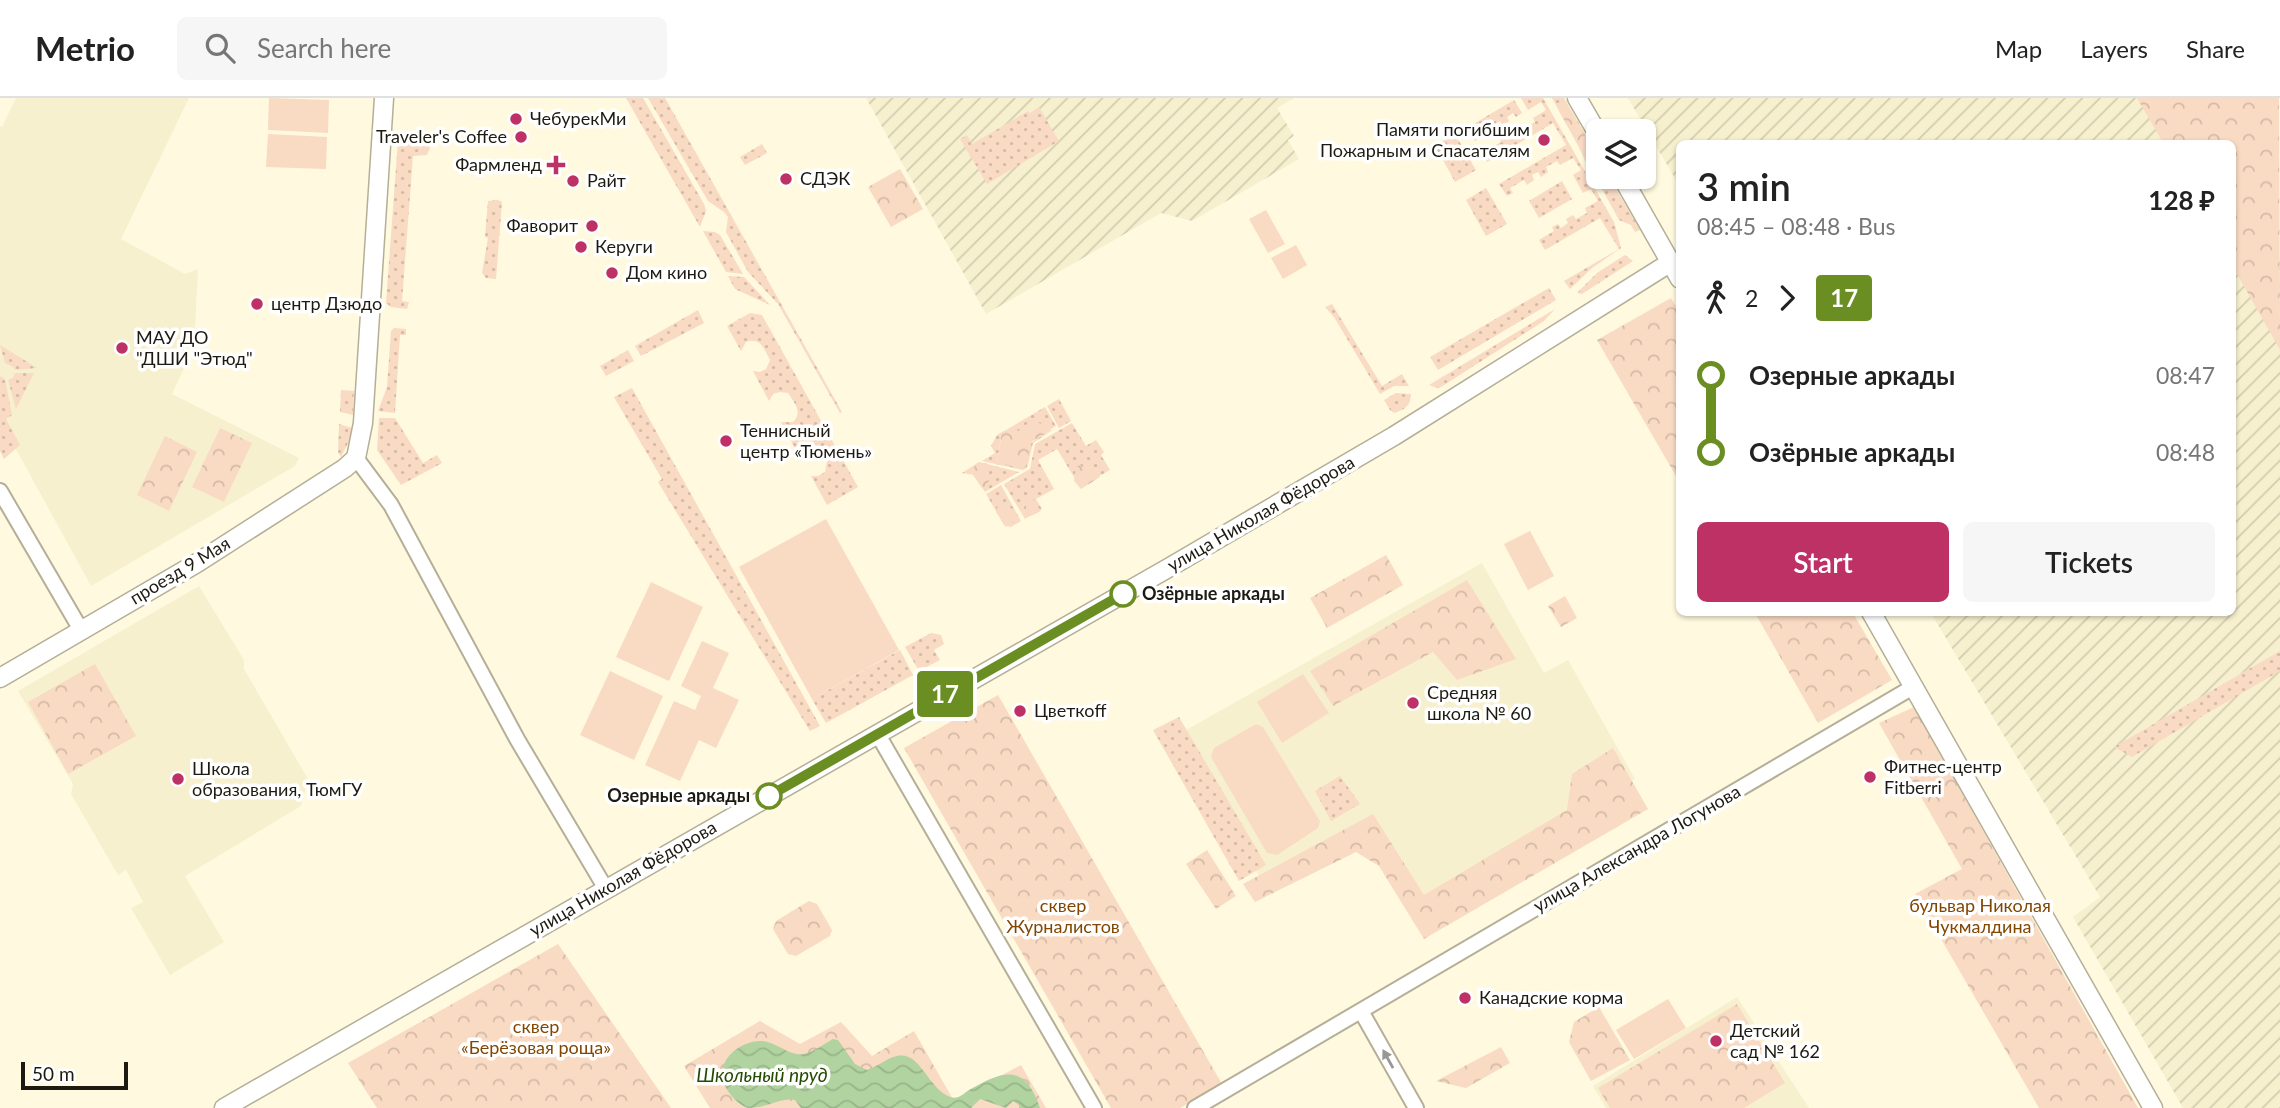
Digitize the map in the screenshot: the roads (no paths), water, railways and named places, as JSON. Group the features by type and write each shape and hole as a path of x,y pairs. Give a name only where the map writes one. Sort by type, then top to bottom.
{"street":[{"path":"384,98 363,423 356,458 391,505 497,703 606,889"},
{"path":"1577,98 1589,119"},
{"path":"1629,189 1676,271"},
{"name":"улица Николая Фёдорова","path":"224,1108 1170,567 1394,436 1671,262"},
{"name":"проезд 9 Мая","path":"0,678 197,562 345,468 356,458"},
{"path":"0,491 81,630"},
{"path":"1873,616 2153,1108"},
{"name":"улица Александра Логунова","path":"1195,1108 1913,687"},
{"path":"877,733 1094,1108"},
{"path":"1361,1011 1416,1108"}],"water":[{"name":"Школьный пруд","path":"833,1039 838,1040 855,1064 867,1070 897,1056 912,1059 935,1086 953,1098 993,1078 1003,1075 1020,1077 1028,1084 1040,1108 1019,1108 1013,1101 1006,1108 980,1099 971,1108 801,1108 795,1100 789,1099 748,1108 741,1105 725,1086 722,1069 725,1061 745,1044 768,1042 804,1054"}],"place":[{"name":"ЧебурекМи","path":"516,119"},
{"name":"Traveler's Coffee","path":"521,137"},
{"name":"Памяти погибшим Пожарным и Спасателям","path":"1544,140"},
{"name":"Фармленд","path":"556,165"},
{"name":"СДЭК","path":"786,179"},
{"name":"Райт","path":"573,181"},
{"name":"Фаворит","path":"592,226"},
{"name":"Керуги","path":"581,247"},
{"name":"Дом кино","path":"612,273"},
{"name":"центр Дзюдо","path":"257,304"},
{"name":"МАУ ДО \"ДШИ \"Этюд\"","path":"122,348"},
{"name":"Теннисный центр «Тюмень»","path":"726,441"},
{"name":"Озёрные аркады","path":"1123,594"},
{"name":"Средняя школа № 60","path":"1413,703"},
{"name":"Цветкоff","path":"1020,711"},
{"name":"Фитнес-центр Fitberri","path":"1870,777"},
{"name":"Школа образования, ТюмГУ","path":"178,779"},
{"name":"Озерные аркады","path":"769,796"},
{"name":"Канадские корма","path":"1465,998"},
{"name":"Детский сад № 162","path":"1716,1041"}],"park label":[{"name":"сквер Журналистов","path":"1063,916"},
{"name":"бульвар Николая Чукмалдина","path":"1980,916"},
{"name":"сквер «Берёзовая роща»","path":"536,1037"}]}
